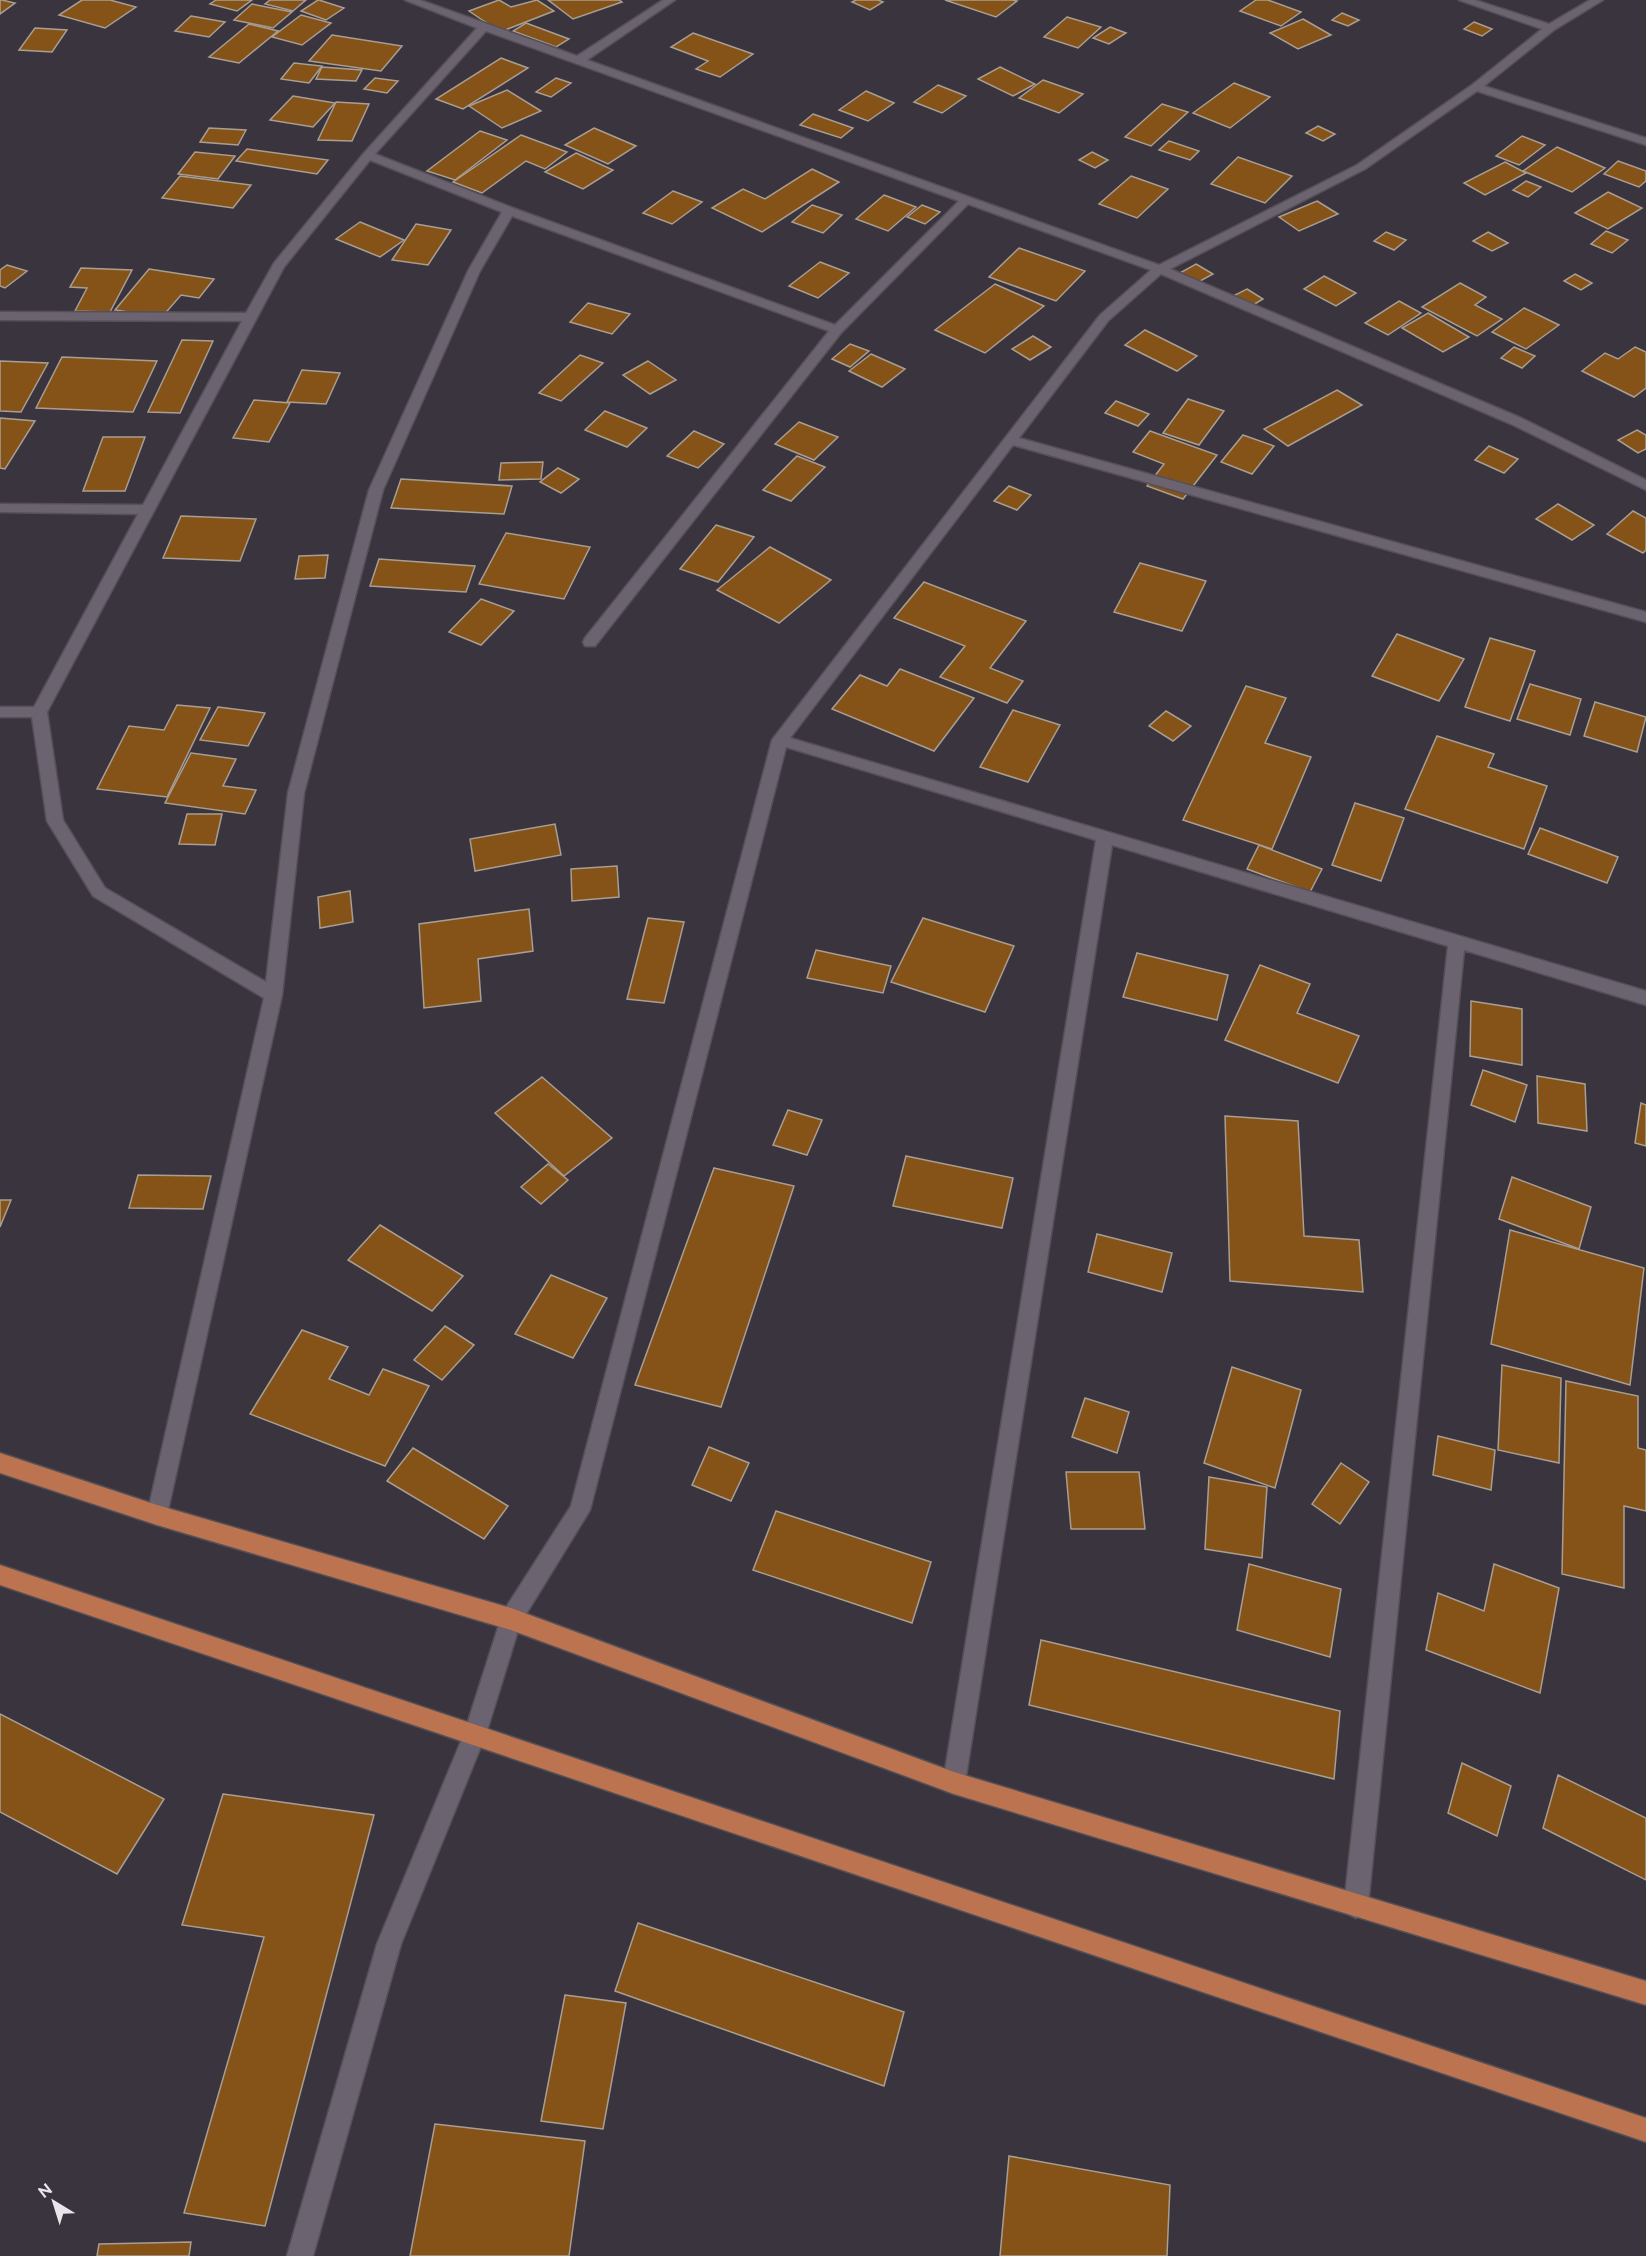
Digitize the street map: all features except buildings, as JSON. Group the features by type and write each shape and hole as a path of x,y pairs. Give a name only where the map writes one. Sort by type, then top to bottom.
{"main road":[{"path":"0,1463 157,1515 512,1619 954,1783 1646,1993"},
{"path":"0,1575 1646,2130"}],"street":[{"path":"410,0 1160,269 1516,421 1646,486"},
{"path":"579,60 670,0"},
{"path":"1464,0 1550,28"},
{"path":"300,2256 389,1944 475,1734 512,1619 580,1510 780,740 1104,318 1160,269 1361,167 1476,87 1550,28 1598,0"},
{"path":"273,995 99,892 55,821 39,712 278,266 368,155 484,27"},
{"path":"1476,87 1646,142"},
{"path":"368,155 509,211 837,330"},
{"path":"590,642 837,330 967,199"},
{"path":"157,1515 273,995 296,793 376,490 474,271 509,211"},
{"path":"0,316 249,317"},
{"path":"1010,441 1646,617"},
{"path":"0,508 146,510"},
{"path":"0,712 39,712"},
{"path":"780,740 1646,998"},
{"path":"954,1783 1105,837"},
{"path":"1356,1906 1457,941"}]}
